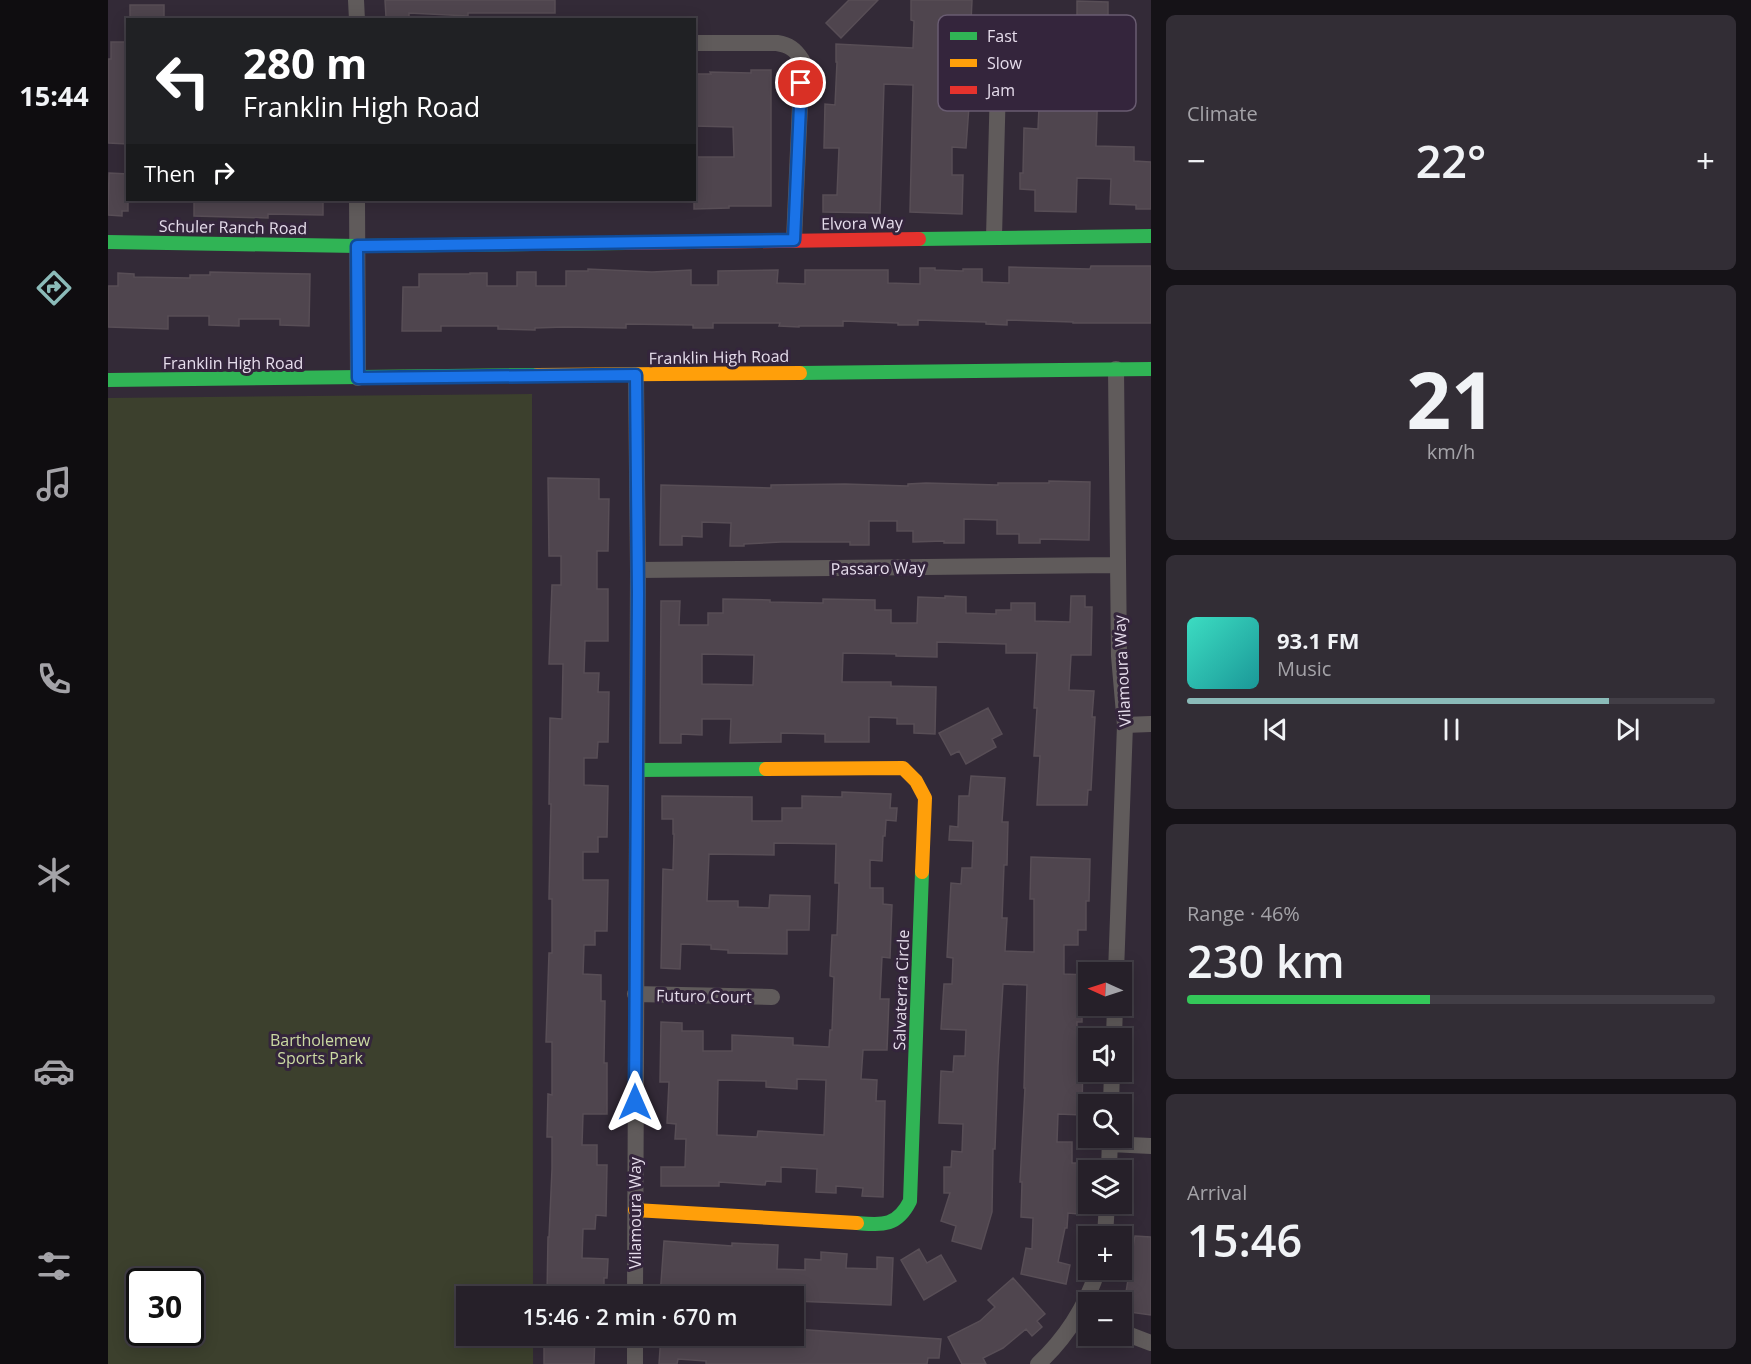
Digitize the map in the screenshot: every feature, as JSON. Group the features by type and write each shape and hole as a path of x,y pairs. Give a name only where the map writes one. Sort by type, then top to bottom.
{"street":[{"path":"357,0 357,18"},
{"path":"696,43 777,43 788,45 802,60 794,240"},
{"path":"994,237 997,111"},
{"path":"357,201 358,378"},
{"name":"Elvora Way","path":"357,246 1151,236"},
{"name":"Schuler Ranch Road","path":"108,242 357,246"},
{"name":"Vilamoura Way","path":"1116,369 1119,656 1125,725 1116,962"},
{"name":"Franklin High Road","path":"108,380 1151,369"},
{"name":"Vilamoura Way","path":"635,1286 638,570 636,375"},
{"name":"Passaro Way","path":"638,570 1118,565"},
{"path":"1125,725 1151,724"},
{"name":"Salvaterra Circle","path":"635,1210 884,1225 896,1220 905,1211 910,1201 925,798 915,778 903,768 637,770"},
{"name":"Futuro Court","path":"635,994 772,997"},
{"path":"1132,1144 1151,1146"},
{"path":"1038,1364 1078,1321"},
{"path":"1132,1336 1151,1343"},
{"path":"635,1346 635,1364"}],"green space":[{"name":"Bartholemew Sports Park","path":"532,394 533,1286 456,1286 456,1346 533,1346 533,1364 108,1364 108,398"}],"building":[{"path":"385,0 555,0 555,13 468,13 468,16 409,13 409,18 386,17"},
{"path":"849,0 878,0 841,38 826,23"},
{"path":"911,0 972,0 971,15 938,15 938,111 969,111 966,148 952,147 952,175 963,175 962,214 910,212 913,85 884,84 880,213 823,212 823,195 837,195 839,148 824,148 825,104 835,105 836,44 913,48 914,21 911,20"},
{"path":"1077,1 1108,2 1108,15 1077,15"},
{"path":"130,5 164,5 164,18 130,18"},
{"path":"111,42 126,42 126,144 108,143 108,59 111,59"},
{"path":"751,70 771,70 771,206 694,209 696,157 734,157 733,127 696,126 696,74 751,73"},
{"path":"1039,111 1097,111 1096,146 1134,147 1134,161 1151,162 1151,209 1136,209 1136,205 1110,204 1111,179 1077,178 1076,212 1035,211 1035,190 1020,189 1020,173 1023,173 1024,128 1038,129"},
{"path":"109,173 126,174 128,211 122,211 122,216 108,215"},
{"path":"194,201 323,201 323,215 268,214 268,218 194,216"},
{"path":"1091,266 1151,266 1151,323 1007,320 1007,325 986,324 986,322 918,320 918,325 843,321 843,326 799,327 779,326 780,323 713,323 713,328 693,328 693,325 626,324 626,328 564,327 535,328 535,330 498,329 498,326 441,326 441,331 402,331 403,287 419,287 419,274 487,273 487,286 517,286 517,272 536,272 536,286 566,286 566,271 588,271 588,269 652,272 691,270 691,285 718,285 718,271 778,270 777,283 805,284 805,270 888,270 888,283 920,284 920,268 935,268 935,270 963,271 963,269 982,269 982,282 1009,283 1009,267 1090,269"},
{"path":"210,272 310,274 309,326 280,325 280,319 239,319 239,326 209,325 209,316 168,316 168,329 108,327 108,286 118,286 118,273 134,274 134,277 190,278 190,275 210,275"},
{"path":"548,478 599,479 599,499 609,499 608,551 597,551 597,589 608,589 608,641 585,641 584,673 599,673 598,692 609,692 608,742 598,742 597,758 584,758 584,785 608,786 607,837 598,837 598,852 583,852 583,880 608,880 607,931 595,931 595,945 584,945 583,974 601,975 601,1001 605,1001 604,1063 607,1063 607,1114 583,1114 582,1145 597,1145 597,1165 607,1165 606,1216 596,1215 595,1229 583,1229 582,1258 608,1259 604,1286 547,1286 552,1169 552,1137 547,1137 548,1094 552,1095 552,1042 546,1042 549,953 552,953 552,899 549,899 550,718 562,719 563,664 549,664 552,585 561,585 561,556 549,556"},
{"path":"1049,481 1090,482 1089,540 1040,539 1040,543 1019,543 1019,534 997,534 997,520 964,519 964,543 913,542 913,531 897,531 897,521 869,521 869,545 850,545 850,542 781,542 730,546 731,523 702,522 702,537 682,536 682,545 660,545 661,485 771,488 771,485 908,486 908,484 926,483 998,485 998,483 1049,483"},
{"path":"945,596 966,597 966,613 996,614 996,610 1011,610 1011,603 1035,603 1035,621 1070,622 1071,596 1085,596 1085,607 1092,607 1091,655 1071,655 1069,690 1094,691 1091,790 1088,790 1087,805 1037,805 1040,756 1034,756 1037,708 1034,708 1037,653 1006,653 1006,644 937,642 937,657 843,653 842,682 891,682 891,686 936,687 935,734 914,733 914,724 897,724 897,718 869,717 869,742 825,742 825,734 781,733 781,742 730,743 731,719 702,719 702,735 681,734 681,743 660,743 661,601 680,601 679,625 708,625 708,613 723,613 723,599 823,603 823,599 875,600 875,610 891,610 891,623 917,623 918,597 945,598","holes":["702,654 754,655 753,685 702,684"]},
{"path":"988,708 1002,734 992,739 996,747 966,764 959,751 951,755 939,733"},
{"path":"971,776 1005,778 1002,822 1008,822 1002,918 1007,918 1005,951 1034,952 1034,899 1030,899 1031,857 1090,859 1086,930 1078,930 1078,945 1064,945 1064,974 1078,975 1078,1016 1082,1016 1082,1022 1077,1022 1078,1082 1082,1082 1082,1094 1078,1094 1078,1115 1058,1114 1057,1142 1072,1142 1072,1163 1078,1163 1078,1214 1068,1213 1067,1228 1065,1228 1058,1262 1070,1265 1066,1284 1021,1274 1026,1248 1032,1249 1033,1218 1021,1217 1022,1182 1020,1182 1027,985 1003,984 995,1149 993,1149 992,1212 981,1249 952,1241 956,1226 941,1221 950,1193 944,1193 944,1167 951,1167 952,1151 962,1152 963,1124 939,1123 941,1071 953,1072 954,1056 965,1056 966,1030 941,1029 944,984 952,984 953,958 947,957 951,883 961,884 962,868 972,868 973,841 949,840 950,826 958,827 959,796 969,796"},
{"path":"842,792 891,794 890,808 897,808 896,821 886,820 882,861 870,860 870,888 883,888 883,904 892,905 890,958 882,957 880,999 889,999 887,1050 863,1050 861,1079 877,1080 876,1101 885,1101 883,1197 862,1196 863,1188 836,1186 836,1193 816,1192 817,1169 781,1167 781,1182 766,1181 765,1185 719,1182 719,1186 661,1186 661,1167 685,1167 686,1139 675,1139 676,1124 667,1123 669,1082 660,1082 661,1022 682,1023 682,1031 703,1031 703,1051 732,1051 732,1035 793,1038 793,1045 829,1047 834,977 830,976 832,935 837,935 839,883 835,883 836,844 774,843 774,855 709,854 707,901 738,901 738,907 769,908 770,895 810,896 809,930 787,930 787,954 728,953 728,950 711,949 711,945 681,944 680,969 661,968 663,869 673,870 674,834 673,819 662,819 662,796 752,797 752,821 782,821 782,808 802,808 802,796 842,797","holes":["797,1079 826,1080 824,1135 758,1131 757,1137 717,1135 718,1080 766,1081 766,1087 797,1089"]},
{"path":"1135,1236 1151,1237 1151,1315 1132,1312 1132,1292 1126,1292 1128,1280 1132,1280"},
{"path":"664,1241 732,1246 732,1243 778,1245 777,1269 805,1270 805,1259 821,1260 821,1252 847,1254 846,1268 877,1269 877,1257 893,1258 891,1305 804,1301 804,1286 661,1286"},
{"path":"919,1249 927,1263 941,1255 956,1281 924,1300 901,1260"},
{"path":"1013,1278 1045,1314 1037,1321 1042,1327 1032,1336 1026,1329 1003,1348 983,1358 986,1364 962,1364 948,1337 980,1321 995,1307 988,1300"},
{"path":"804,1330 941,1339 939,1358 928,1358 927,1364 706,1364 706,1361 678,1359 677,1364 659,1364 660,1346 804,1346"},
{"path":"544,1346 595,1346 594,1364 544,1364"}],"traffic: fast":[{"path":"919,239 1151,236"},
{"path":"108,242 357,246 626,243"},
{"path":"800,373 1151,369"},
{"path":"108,380 537,375"},
{"path":"637,770 766,769"},
{"path":"857,1223 888,1223 900,1216 910,1201 922,872"}],"traffic: slow":[{"path":"537,375 800,373"},
{"path":"766,769 903,768 916,781 925,798 922,872"},
{"path":"635,1210 857,1223"}],"traffic: jam":[{"path":"626,243 919,239"}],"route":[{"path":"635,1102 638,593 636,375 358,378 357,246 794,240 801,83"}]}
